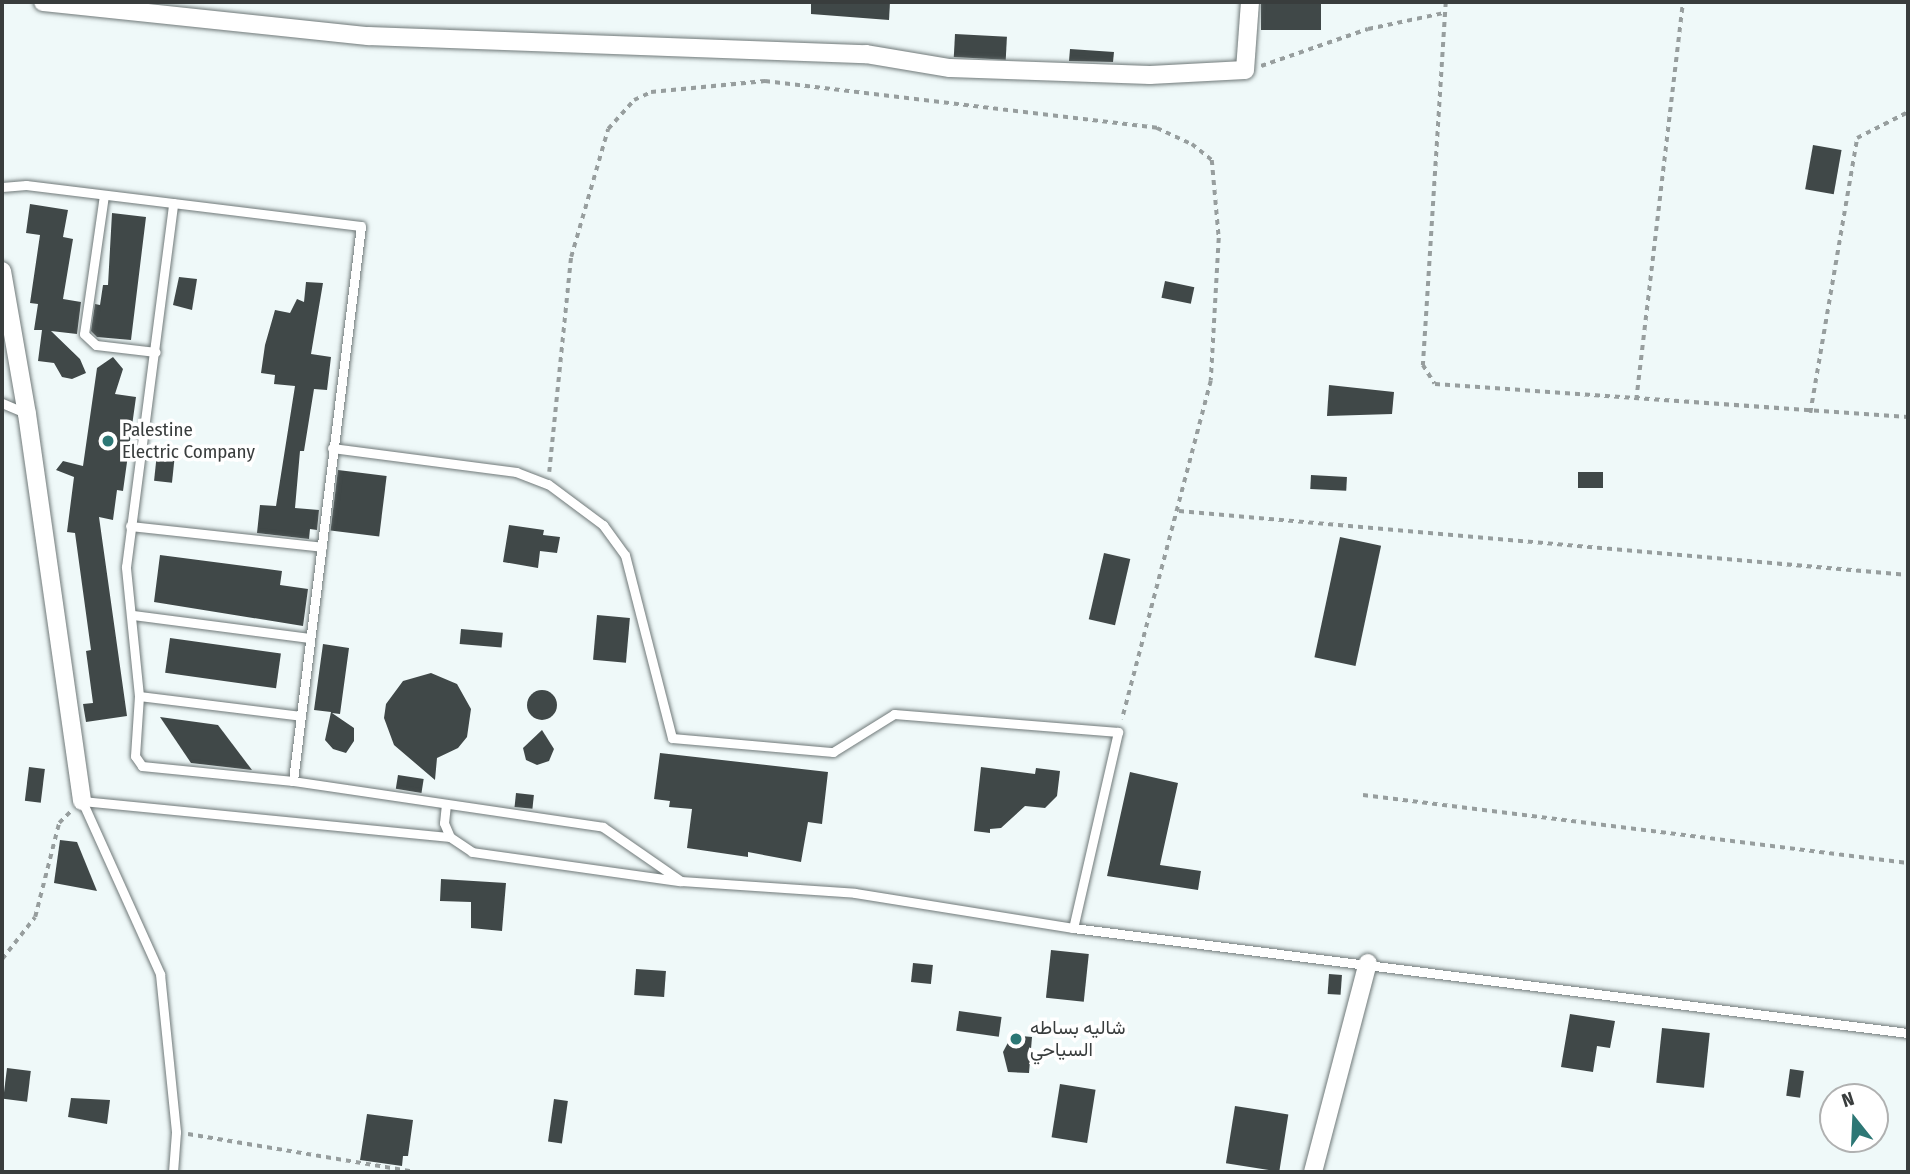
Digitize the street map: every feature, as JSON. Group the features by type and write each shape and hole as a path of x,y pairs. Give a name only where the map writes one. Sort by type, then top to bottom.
{"street":[{"path":"43,2 368,36 866,54 990,69 1150,75 1245,70 1250,2"},
{"path":"2,271 27,414 82,801"},
{"path":"1313,1172 1368,963"}],"lane":[{"path":"2,187 26,185 361,226 293,781"},
{"path":"104,195 84,334 96,345 156,352"},
{"path":"173,203 156,352 126,567 133,615 139,696 135,756 142,766 293,781 603,827 681,881"},
{"path":"2,403 27,414"},
{"path":"332,448 516,472 548,484 603,525 621,545 671,738 833,752 894,714 1118,732 1073,928"},
{"path":"130,526 322,547"},
{"path":"133,615 310,638"},
{"path":"139,696 301,716"},
{"path":"173,1172 176,1132 160,974 82,801 450,837 472,852 681,881 855,893 1073,928 1908,1033"},
{"path":"446,804 444,823 450,837"}],"path":[{"path":"1446,2 1423,365 1435,384 1908,417"},
{"path":"1636,400 1683,2"},
{"path":"1245,70 1367,29 1444,13"},
{"path":"548,484 571,257 608,129 624,107 652,92 765,80 1157,128 1192,144 1212,160 1219,238 1211,381 1179,510 1118,732"},
{"path":"1810,412 1857,138 1908,112"},
{"path":"1179,510 1908,575"},
{"path":"1363,795 1908,863"},
{"path":"2,958 35,916 59,823 82,801"},
{"path":"176,1132 414,1172"}],"building":[{"path":"811,2 890,2 889,20 811,14"},
{"path":"1261,2 1321,2 1321,30 1261,30"},
{"path":"955,34 1007,37 1006,60 954,57"},
{"path":"1070,49 1114,52 1113,62 1069,61"},
{"path":"1813,145 1842,150 1834,194 1805,189"},
{"path":"30,204 68,210 63,237 73,239 63,299 81,302 77,334 51,331 80,359 86,373 72,379 62,377 54,363 38,361 42,330 34,330 38,304 30,303 40,235 26,233"},
{"path":"112,213 146,217 131,340 97,337 91,331 95,304 100,305 103,285 108,285"},
{"path":"179,277 197,279 192,310 173,305"},
{"path":"1165,281 1194,287 1191,304 1161,298"},
{"path":"306,282 323,283 311,354 331,357 327,390 314,389 304,451 300,451 295,508 319,510 317,530 310,529 309,539 257,533 260,505 276,506 295,386 274,384 275,375 261,373 265,345 275,310 290,313 297,299 304,302"},
{"path":"113,357 123,369 115,394 136,397 123,491 117,490 113,520 99,517 127,716 86,722 83,704 93,703 86,651 91,650 75,533 67,532 74,477 56,470 63,461 83,466 97,368"},
{"path":"1329,385 1394,392 1392,414 1327,416"},
{"path":"157,453 175,455 172,483 154,481"},
{"path":"338,470 387,476 379,537 331,531"},
{"path":"1578,472 1603,472 1603,488 1578,488"},
{"path":"1311,475 1347,477 1346,491 1310,489"},
{"path":"509,525 544,530 543,535 560,537 557,553 540,551 538,568 503,562"},
{"path":"1340,537 1381,546 1356,666 1314,657"},
{"path":"1104,553 1130,559 1115,625 1089,619"},
{"path":"160,555 282,571 280,585 308,589 303,626 154,602"},
{"path":"597,615 630,618 626,663 593,660"},
{"path":"461,629 503,633 502,648 460,644"},
{"path":"170,638 281,654 276,688 165,673"},
{"path":"323,644 349,648 340,714 332,713 354,728 354,741 346,753 333,749 325,740 331,712 314,710"},
{"path":"431,673 457,684 471,709 467,737 458,748 437,758 435,780 394,745 384,718 386,704 403,681"},
{"path":"542,690 553,694 557,705 553,716 542,720 531,716 527,705 531,694"},
{"path":"160,717 218,725 252,770 191,763"},
{"path":"542,730 554,749 549,761 537,765 526,760 523,748"},
{"path":"660,753 828,772 822,824 808,822 801,862 748,852 748,857 687,848 692,809 669,807 670,801 654,799"},
{"path":"29,767 45,769 41,803 25,801"},
{"path":"981,767 1035,774 1036,768 1060,771 1057,796 1045,808 1025,806 1001,828 990,829 990,833 974,831"},
{"path":"1130,772 1178,783 1160,865 1201,871 1198,890 1107,876"},
{"path":"398,775 424,779 421,793 396,789"},
{"path":"516,793 534,795 532,809 515,807"},
{"path":"60,840 77,842 97,891 54,883"},
{"path":"441,879 506,883 502,931 471,928 471,902 440,901"},
{"path":"1051,950 1089,954 1084,1002 1046,998"},
{"path":"913,963 933,965 931,984 911,982"},
{"path":"636,969 666,971 664,997 634,995"},
{"path":"1329,974 1342,975 1341,995 1328,994"},
{"path":"959,1011 1002,1017 999,1037 956,1031"},
{"path":"1570,1014 1615,1021 1610,1048 1597,1046 1593,1072 1561,1067"},
{"path":"1662,1028 1710,1033 1704,1088 1656,1083"},
{"path":"1012,1035 1032,1037 1029,1073 1008,1072 1003,1052"},
{"path":"7,1068 31,1071 27,1102 3,1099"},
{"path":"1790,1069 1804,1071 1800,1098 1786,1096"},
{"path":"1060,1084 1096,1090 1087,1143 1052,1137"},
{"path":"71,1098 110,1100 107,1124 68,1117"},
{"path":"554,1099 568,1101 562,1144 548,1142"},
{"path":"1235,1106 1288,1114 1279,1172 1226,1163"},
{"path":"367,1114 413,1120 408,1156 403,1156 402,1166 360,1160"}],"place":[{"name":"Palestine Electric Company","path":"108,441"},
{"name":"شاليه بساطه السياحي","path":"1016,1039"}]}
